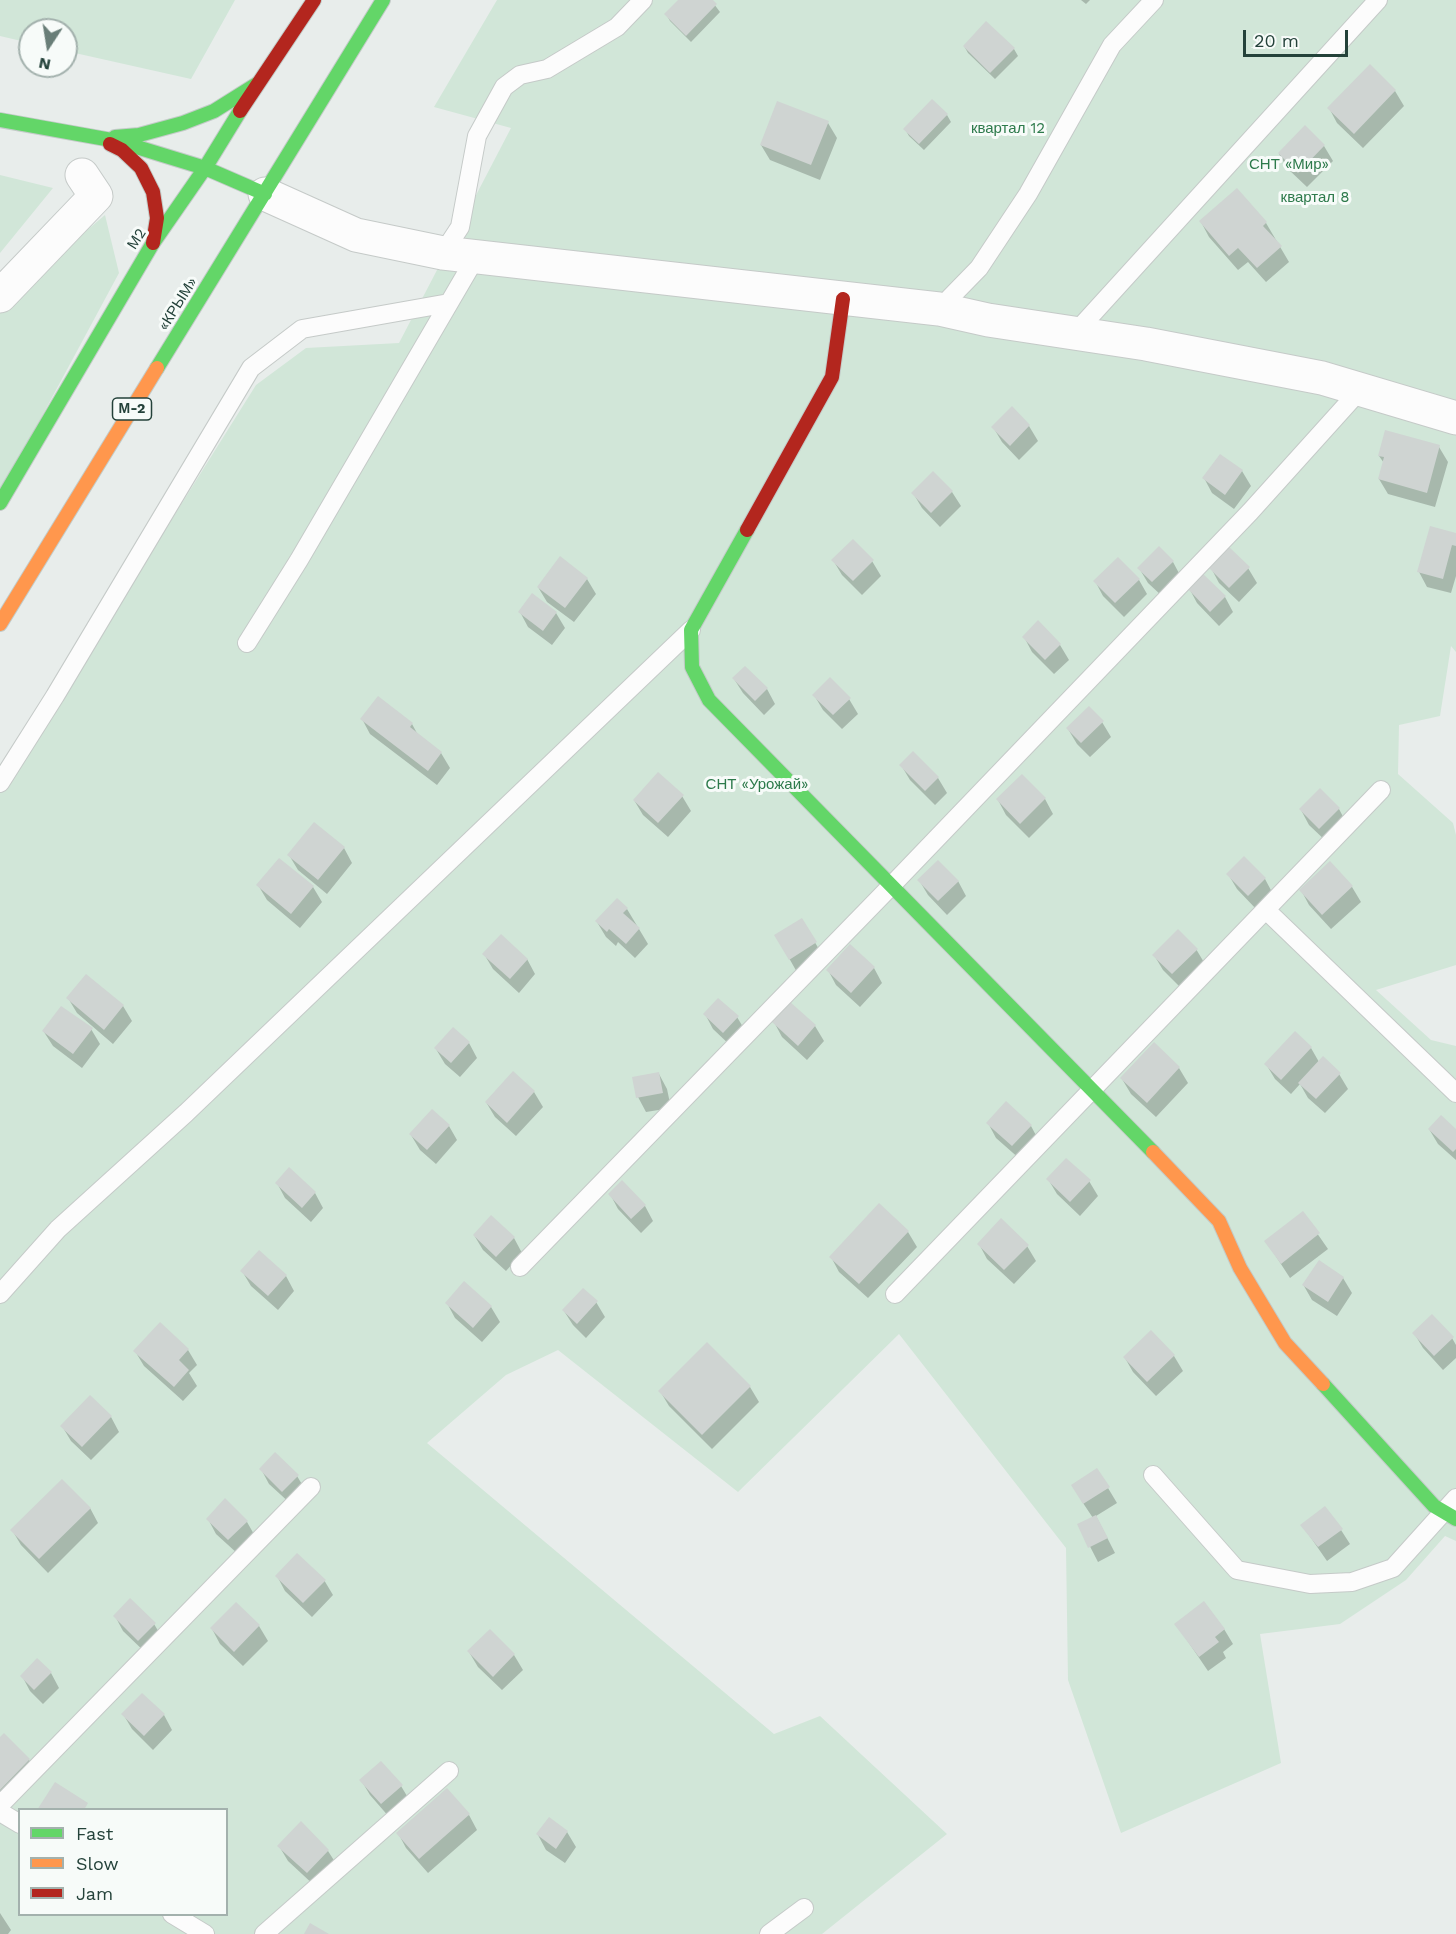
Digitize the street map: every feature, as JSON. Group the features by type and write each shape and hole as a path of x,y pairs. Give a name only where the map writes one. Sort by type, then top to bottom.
{"main road":[{"name":"М2","path":"0,503 153,243 205,168 257,84 314,0"},
{"name":"«КРЫМ»","path":"0,624 383,0"},
{"path":"98,138 139,135 183,123 214,111 257,84"},
{"path":"0,120 117,141 205,168 265,194"},
{"path":"98,138 122,150 141,168 153,192 157,218 153,243"},
{"path":"843,299 832,377 690,630 692,667 709,700 1094,1090 1219,1221 1240,1268 1285,1343 1434,1506 1452,1510"}],"street":[{"path":"0,296 96,196 82,175"},
{"path":"265,194 356,235 443,253 939,309 988,320 1146,344 1322,378 1456,418"}],"lane":[{"path":"443,253 460,227 477,136 504,87 520,75 547,69 617,27 643,0"},
{"path":"939,309 979,268 1028,194 1112,45 1154,0"},
{"path":"1075,333 1378,0"},
{"path":"248,643 476,257"},
{"path":"0,783 55,696 251,368 302,329 449,303"},
{"path":"520,1267 892,885 1250,512 1360,390"},
{"path":"0,1294 58,1229 186,1113 690,630"},
{"path":"896,1294 1381,790"},
{"path":"1266,910 1456,1093"},
{"path":"1153,1475 1238,1570 1310,1584 1352,1582 1393,1568 1452,1510"},
{"path":"0,1805 311,1487"},
{"path":"264,1934 449,1771"},
{"path":"0,1812 18,1823"},
{"path":"769,1934 804,1908"},
{"path":"175,1916 205,1934"}],"green space":[{"path":"0,0 235,0 191,79 78,54 78,18 18,18 18,40 0,36"},
{"name":"СНТ «Урожай»","path":"497,0 1456,0 1456,652 1451,646 1440,716 1399,725 1398,774 1453,823 1456,835 1456,965 1376,990 1431,1040 1456,1046 1456,1541 1445,1536 1406,1580 1340,1624 1260,1634 1281,1763 1121,1833 1068,1680 1066,1548 899,1334 738,1492 558,1350 506,1375 427,1443 774,1734 820,1716 947,1834 822,1934 0,1934 0,793 256,385 306,348 399,343 511,128 434,107"},
{"path":"0,175 53,188 0,253"},
{"path":"105,215 119,273 0,494 0,313 54,258"}],"building":[{"path":"678,0 713,0 717,4 686,36 664,14"},
{"path":"986,21 1015,48 990,73 963,46"},
{"path":"1370,64 1396,90 1354,134 1327,108"},
{"path":"932,99 948,114 919,144 903,129"},
{"path":"777,101 829,121 811,165 760,145"},
{"path":"1305,125 1325,145 1298,173 1278,153"},
{"path":"1237,188 1267,222 1263,226 1282,246 1257,268 1238,248 1229,256 1199,221"},
{"path":"1012,406 1030,425 1010,446 991,427"},
{"path":"1385,430 1440,445 1427,493 1378,479 1384,457 1378,456"},
{"path":"1220,454 1243,470 1225,495 1202,478"},
{"path":"933,471 953,491 931,513 911,493"},
{"path":"1430,526 1456,533 1456,546 1452,545 1443,579 1417,572"},
{"path":"853,539 874,560 853,581 831,560"},
{"path":"1159,546 1174,561 1152,582 1137,568"},
{"path":"1229,547 1250,567 1229,588 1209,568"},
{"path":"560,556 588,578 565,608 537,587"},
{"path":"1118,557 1140,579 1115,603 1093,581"},
{"path":"1202,573 1226,596 1210,612 1187,588"},
{"path":"532,593 557,612 543,631 518,612"},
{"path":"1038,620 1061,644 1045,660 1022,637"},
{"path":"745,666 768,688 755,701 732,678"},
{"path":"830,677 851,698 833,715 812,695"},
{"path":"378,696 413,723 410,727 442,752 428,771 360,719"},
{"path":"1089,706 1104,721 1081,743 1066,728"},
{"path":"913,751 939,777 925,791 899,765"},
{"path":"658,772 684,795 658,823 633,800"},
{"path":"1022,774 1046,798 1020,824 996,799"},
{"path":"1320,788 1340,808 1319,829 1299,809"},
{"path":"314,822 345,847 318,880 287,855"},
{"path":"1244,856 1266,878 1248,896 1226,874"},
{"path":"279,858 314,886 291,914 256,885"},
{"path":"938,860 959,881 938,901 917,880"},
{"path":"1330,861 1353,886 1322,915 1299,890"},
{"path":"617,898 628,908 623,913 640,928 626,944 609,929 607,932 595,921"},
{"path":"802,918 817,942 789,960 774,935"},
{"path":"1178,929 1198,949 1172,974 1152,955"},
{"path":"501,934 528,959 510,979 482,954"},
{"path":"850,944 875,967 851,993 826,970"},
{"path":"86,974 124,1005 104,1030 66,998"},
{"path":"718,998 739,1016 723,1033 703,1014"},
{"path":"790,1002 816,1025 798,1046 772,1022"},
{"path":"61,1006 93,1028 73,1054 42,1031"},
{"path":"453,1027 470,1042 451,1063 434,1048"},
{"path":"1295,1031 1312,1047 1281,1080 1264,1064"},
{"path":"1154,1042 1180,1067 1147,1103 1120,1078"},
{"path":"1323,1056 1341,1073 1316,1099 1298,1083"},
{"path":"513,1071 535,1091 507,1123 485,1102"},
{"path":"659,1072 663,1093 636,1098 632,1077"},
{"path":"1006,1101 1032,1125 1012,1146 986,1123"},
{"path":"432,1109 450,1125 427,1150 409,1134"},
{"path":"1441,1115 1456,1129 1456,1149 1453,1152 1428,1129"},
{"path":"1066,1158 1091,1180 1070,1202 1046,1179"},
{"path":"289,1167 316,1192 302,1208 275,1183"},
{"path":"622,1180 646,1205 631,1219 608,1194"},
{"path":"879,1203 909,1231 859,1284 829,1257"},
{"path":"1303,1211 1320,1233 1281,1264 1264,1241"},
{"path":"491,1215 515,1237 496,1257 473,1235"},
{"path":"1001,1218 1029,1245 1004,1270 977,1244"},
{"path":"259,1250 287,1275 268,1296 240,1271"},
{"path":"1319,1260 1344,1277 1328,1302 1302,1285"},
{"path":"464,1281 492,1306 473,1328 445,1303"},
{"path":"583,1288 598,1301 577,1324 562,1310"},
{"path":"1432,1314 1454,1337 1434,1356 1412,1333"},
{"path":"160,1322 189,1349 179,1360 189,1370 174,1387 133,1351"},
{"path":"1151,1330 1175,1355 1147,1382 1123,1357"},
{"path":"707,1342 751,1386 702,1435 658,1391"},
{"path":"90,1395 112,1416 82,1447 60,1426"},
{"path":"275,1452 299,1475 282,1492 259,1469"},
{"path":"1097,1468 1110,1487 1083,1504 1071,1485"},
{"path":"62,1479 91,1508 39,1559 10,1530"},
{"path":"225,1498 248,1521 228,1540 206,1519"},
{"path":"1325,1506 1343,1529 1318,1547 1300,1525"},
{"path":"1096,1515 1108,1538 1088,1548 1077,1524"},
{"path":"297,1553 326,1580 303,1603 275,1576"},
{"path":"130,1598 156,1623 138,1641 113,1616"},
{"path":"1204,1601 1225,1629 1215,1637 1219,1642 1199,1657 1174,1624"},
{"path":"236,1602 260,1625 234,1652 210,1628"},
{"path":"490,1629 515,1654 493,1677 467,1651"},
{"path":"37,1658 52,1672 34,1690 20,1676"},
{"path":"142,1693 165,1714 144,1736 121,1714"},
{"path":"4,1733 30,1759 0,1790 0,1737"},
{"path":"381,1761 403,1785 381,1804 359,1780"},
{"path":"55,1782 88,1803 85,1808 38,1808"},
{"path":"447,1788 470,1814 419,1859 396,1833"},
{"path":"549,1817 568,1831 556,1849 536,1834"},
{"path":"301,1821 329,1850 307,1873 277,1846"},
{"path":"310,1923 329,1934 304,1934"}],"traffic: fast":[{"path":"157,368 383,0"},
{"path":"115,137 139,135 183,123 214,111 257,84"},
{"path":"0,503 153,243 205,168 240,111"},
{"path":"0,120 117,141 205,168 265,194"},
{"path":"747,530 691,630 692,667 709,700 1153,1152"},
{"path":"1323,1384 1434,1506 1456,1519"}],"traffic: slow":[{"path":"0,624 157,368"},
{"path":"1153,1152 1219,1221 1240,1268 1285,1343 1323,1384"}],"traffic: jam":[{"path":"240,111 314,0"},
{"path":"110,144 122,150 141,168 153,192 157,218 153,243"},
{"path":"747,530 832,377 843,299"}],"park label":[{"name":"квартал 12","path":"1008,129"},
{"name":"СНТ «Мир»","path":"1289,165"},
{"name":"квартал 8","path":"1315,198"}]}
